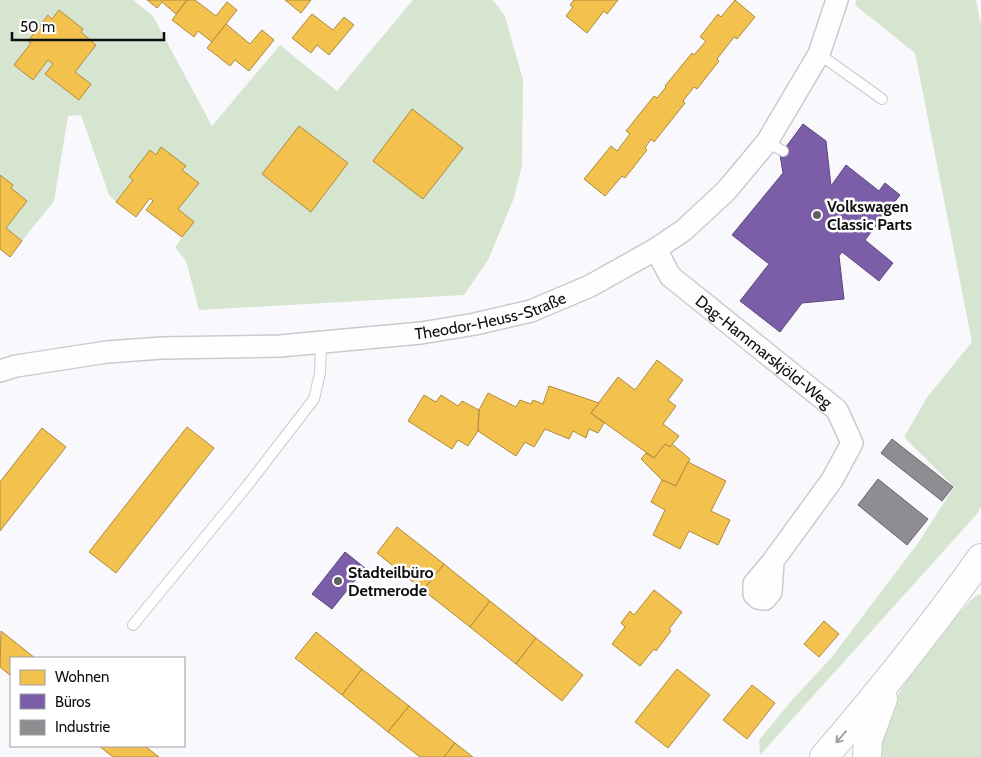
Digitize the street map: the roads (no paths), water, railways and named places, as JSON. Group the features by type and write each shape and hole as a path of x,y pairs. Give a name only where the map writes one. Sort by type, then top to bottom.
{"highway":[{"path":"824,757 895,673 981,558"},
{"path":"937,619 972,590 981,586"},
{"path":"867,757 868,740 878,708 895,673"}],"street":[{"name":"Theodor-Heuss-Straße","path":"0,371 16,366 126,351 321,343 421,333 475,324 531,311 590,286 656,249 684,230 775,146 819,54 836,0"},
{"name":"Dag-Hammarskjöld-Weg","path":"656,249 670,276 837,410 852,442 832,480 774,561"}],"lane":[{"path":"819,54 882,99"},
{"path":"133,625 247,486 314,400 320,373 321,343"}],"place":[{"name":"Volkswagen Classic Parts","path":"817,215"},
{"name":"Stadteilbüro Detmerode","path":"338,581"}]}
